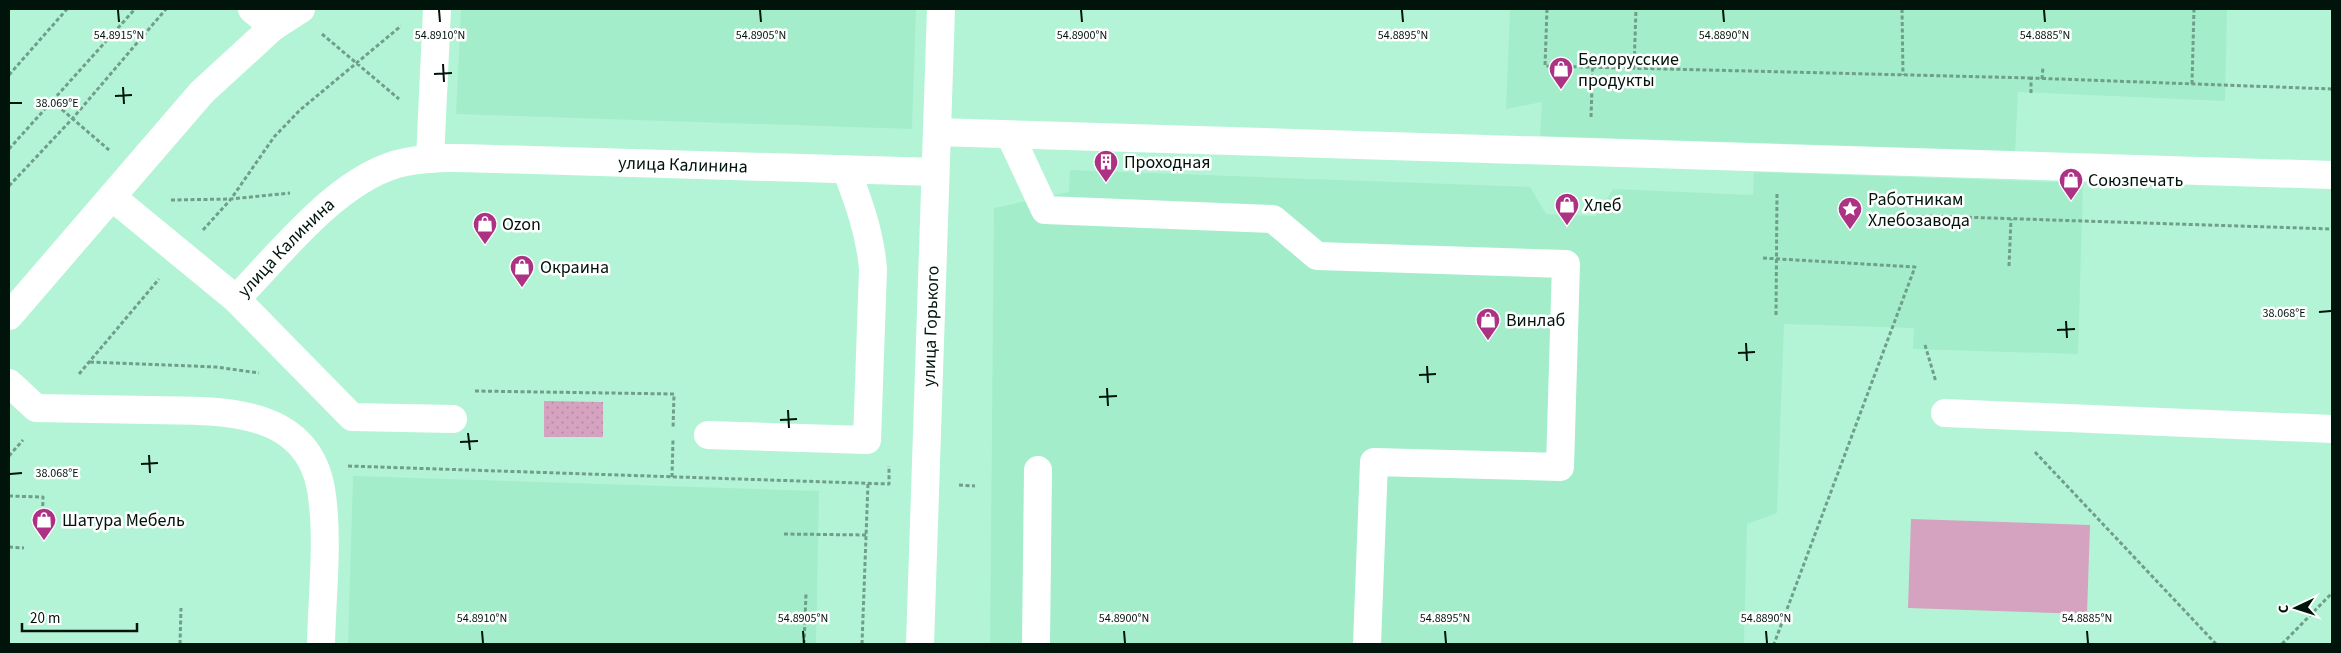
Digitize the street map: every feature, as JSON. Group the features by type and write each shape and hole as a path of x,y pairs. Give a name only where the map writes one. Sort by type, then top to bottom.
{"street":[{"path":"252,9 290,16"},
{"path":"430,159 437,9"},
{"name":"улица Горького","path":"920,644 941,9"},
{"path":"9,316 202,92 290,16"},
{"path":"936,132 2332,175"},
{"path":"1010,135 1045,210 1273,219 1318,256 1566,264 1560,467 1374,462 1367,644"},
{"name":"улица Калинина","path":"112,197 236,299 325,208 350,187 378,171 404,162 430,159 497,159 936,172"},
{"path":"708,435 867,440 873,269 867,226 846,169"},
{"path":"236,299 352,417 453,419"},
{"path":"9,384 36,408 213,410 237,413 271,424 292,438 304,450 314,465 321,488 324,538 320,644"},
{"path":"1946,413 2332,429"},
{"path":"1036,644 1038,470"}],"path":[{"path":"9,75 67,9"},
{"path":"9,150 135,9"},
{"path":"9,186 73,118 166,9"},
{"path":"1547,9 1545,66 2030,78 2332,89"},
{"path":"1634,68 1636,9"},
{"path":"1902,9 1903,75"},
{"path":"2192,84 2194,9"},
{"path":"290,16 357,62 432,127"},
{"path":"9,456 181,254 231,199 274,137 300,110 408,20"},
{"path":"1590,152 1593,58"},
{"path":"2042,79 2043,67"},
{"path":"2030,78 2031,93"},
{"path":"52,101 167,200 231,199 350,187"},
{"path":"1776,315 1777,184"},
{"path":"1916,218 1928,216 2332,229"},
{"path":"2009,266 2011,219"},
{"path":"1763,258 1915,267 1774,644"},
{"path":"90,362 216,367 264,374"},
{"path":"466,391 674,394 672,477"},
{"path":"2000,416 2216,644"},
{"path":"862,644 868,483"},
{"path":"9,496 43,497 42,530"},
{"path":"784,534 866,535"},
{"path":"9,547 24,548"},
{"path":"2282,644 2332,593"},
{"path":"804,644 806,594"},
{"path":"180,644 181,608"}],"shaded area":[{"path":"461,9 916,9 912,129 456,114"},
{"path":"1510,9 2227,9 2225,101 2018,92 2015,151 1540,136 1542,102 1506,109"},
{"path":"1070,170 1530,187 1546,214 1596,216 1613,189 1753,195 1754,172 2083,183 2078,354 1913,349 1914,328 1784,324 1777,513 1747,524 1744,644 990,644 994,208 1069,192"},
{"path":"544,401 603,402 603,437 544,437"},
{"path":"353,476 819,491 816,644 348,644"},
{"path":"1911,519 2090,525 2087,614 1908,608"}],"place":[{"name":"Белорусские продукты","path":"1561,90"},
{"name":"Проходная","path":"1106,183"},
{"name":"Союзпечать","path":"2071,201"},
{"name":"Хлеб","path":"1567,226"},
{"name":"Работникам Хлебозавода","path":"1850,230"},
{"name":"Ozon","path":"485,245"},
{"name":"Окраина","path":"522,288"},
{"name":"Винлаб","path":"1488,341"},
{"name":"Шатура Мебель","path":"44,541"}]}
